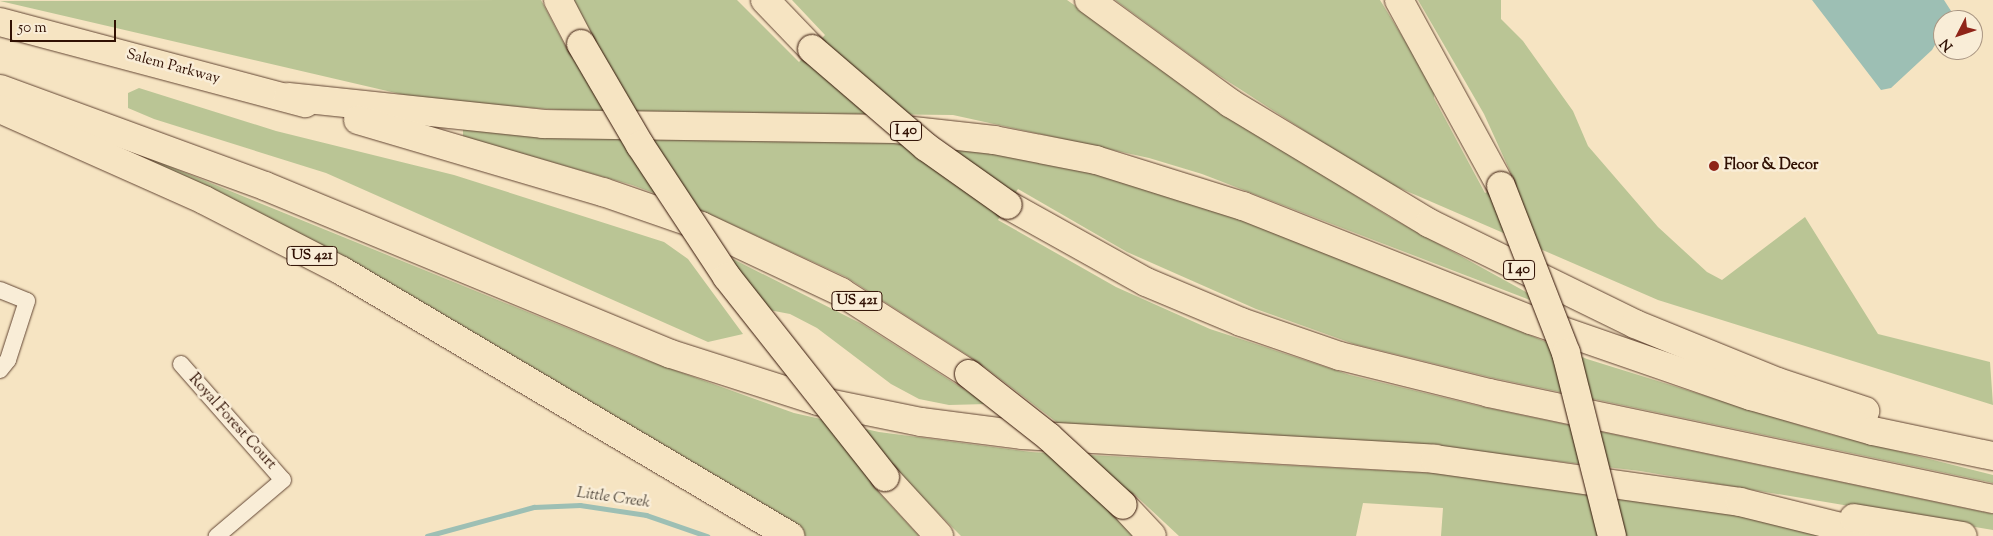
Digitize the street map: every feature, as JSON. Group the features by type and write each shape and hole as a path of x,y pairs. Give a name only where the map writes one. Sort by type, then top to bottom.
{"highway":[{"path":"558,0 644,153 727,277 788,360 885,477 939,536"},
{"name":"I 40","path":"765,0 812,49 919,141 1008,204 1146,282 1241,322 1340,356 1481,391 1993,499"},
{"name":"I 40","path":"1089,0 1295,145 1495,258 1626,320 1769,379 1993,451"},
{"path":"1399,0 1501,186 1566,353 1612,536"},
{"name":"Salem Parkway","path":"0,22 288,97"},
{"path":"0,89 265,186 671,354 818,401 921,422 1023,435 1435,459 1962,536"},
{"path":"288,97 543,124 895,129 994,140 1096,160 1243,206 1531,320 1751,396 1873,431 1993,456"},
{"name":"US 421","path":"288,97 603,192 701,226 841,292 969,374 1049,437 1123,505 1152,536"},
{"name":"US 421","path":"0,109 204,200 342,271 790,536"},
{"path":"1791,512 1877,536"}],"street":[{"path":"0,290 27,301 8,360 0,370"},
{"name":"Royal Forest Court","path":"181,364 283,480 217,536"}],"green space":[{"path":"541,0 568,51 592,38 572,0 737,0 799,62 825,35 792,0 1067,0 1244,125 1388,216 1566,314 1202,174 1149,158 953,115 575,111 426,100 0,1"},
{"path":"1115,0 1380,0 1434,88 1434,98 1485,193 1514,180 1484,114 1418,0 1501,0 1501,19 1523,41 1573,111 1588,146 1658,227 1707,272 1722,280 1805,217 1878,334 1990,362 1993,405 1658,300 1381,180 1212,71"},
{"path":"139,88 276,131 454,175 664,242 688,259 743,334 708,342 326,173 154,119 128,108 128,93"},
{"path":"463,129 832,136 958,145 1080,166 1233,212 1587,359 1822,432 1993,475 1993,483 1493,378 1354,344 1256,309 1127,252 1018,189 998,220 1116,287 1210,329 1350,375 1479,406 1993,514 1993,530 1640,471 1438,447 1063,427 978,362 846,277 700,210 632,185 463,137"},
{"path":"127,149 638,357 794,413 879,432 1031,452 1452,474 1690,507 1852,536 1441,536 1443,508 1363,503 1356,536 1179,536 1134,494 1115,513 1133,536 961,536 894,469 874,487 919,536 802,536 127,153"},
{"path":"729,257 862,324 987,404 949,405 919,399 891,384 817,328 790,314 769,310"}],"water":[{"path":"1812,0 1944,0 1950,10 1933,10 1932,50 1891,88 1881,90"}],"waterway":[{"name":"Little Creek","path":"427,536 534,507 580,505 646,515 707,536"}],"place":[{"name":"Floor & Decor","path":"1714,166"}]}
